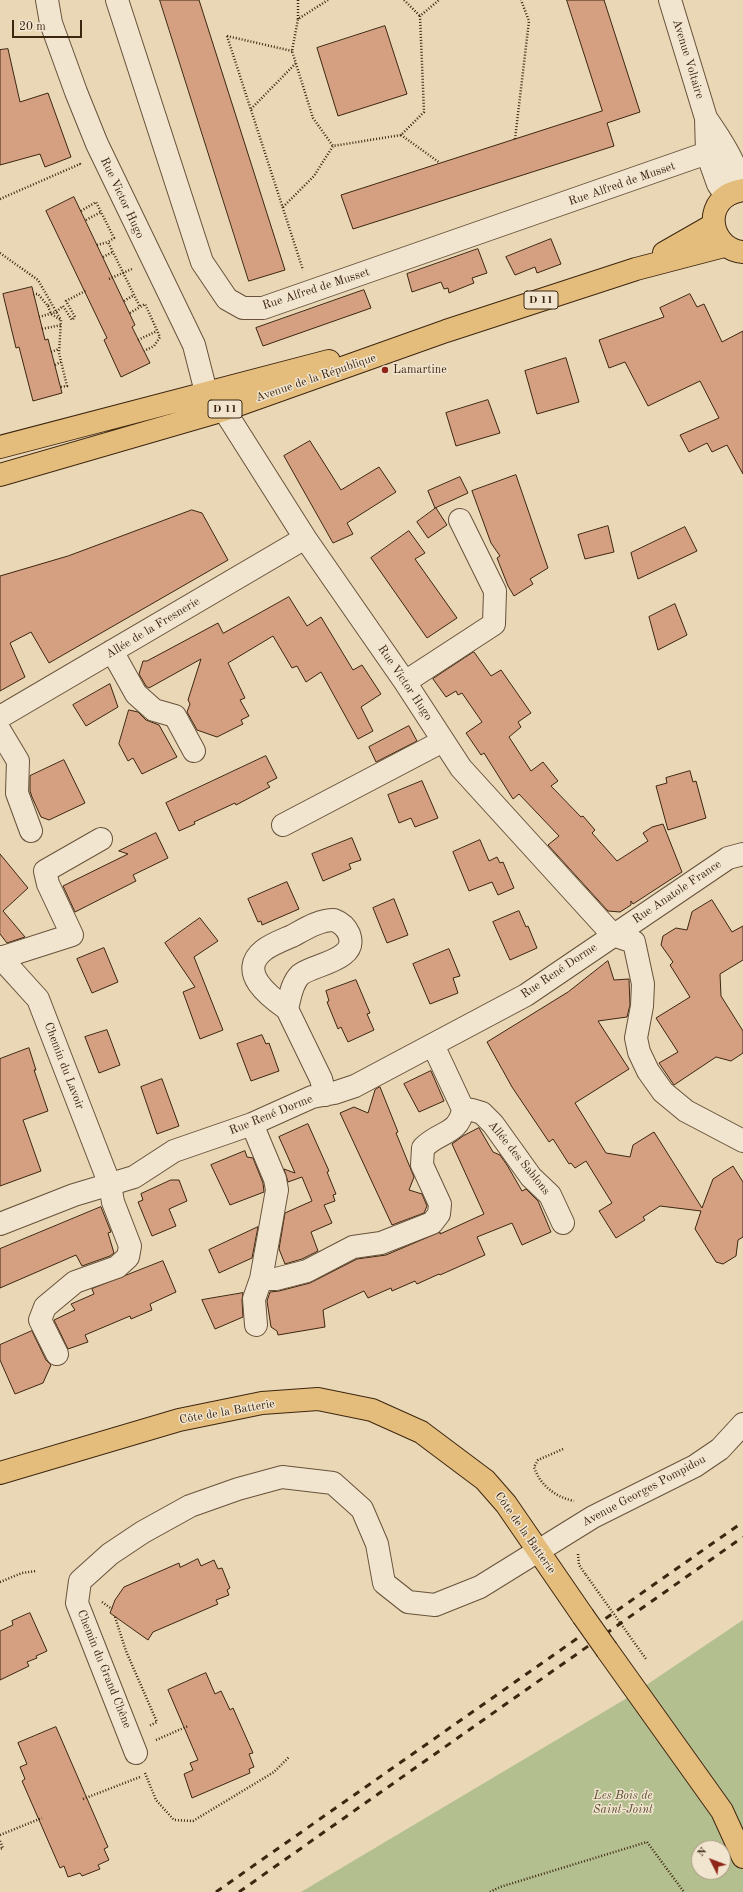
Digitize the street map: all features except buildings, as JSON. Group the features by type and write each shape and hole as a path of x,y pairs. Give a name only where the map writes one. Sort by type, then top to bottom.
{"main road":[{"path":"734,249 717,236 714,225 716,208 737,192"},
{"name":"Avenue de la République","path":"636,269 714,225"},
{"name":"Avenue de la République","path":"0,475 224,410 446,332 636,269 734,249"},
{"name":"Avenue de la République","path":"0,447 206,392 446,332"},
{"name":"Côte de la Batterie","path":"0,1473 179,1420 262,1403 318,1399 372,1410 421,1432 485,1480 506,1504 583,1616 722,1811 743,1857"}],"street":[{"name":"Rue Victor Hugo","path":"47,0 51,23 97,144 194,345 206,392"},
{"name":"Rue Alfred de Musset","path":"118,0 202,262 227,299 243,308 263,308 707,153"},
{"name":"Avenue Voltaire","path":"670,0 706,118 707,153 718,184 737,192 739,175 723,142 706,118"},
{"name":"Rue Victor Hugo","path":"224,410 305,538 405,682 461,768 613,935"},
{"path":"405,682 494,624 495,591 460,520"},
{"name":"Allée de la Fresnerie","path":"0,717 305,538"},
{"path":"112,651 136,694 154,710 175,716 194,751"},
{"path":"0,731 18,761 17,794 31,831"},
{"path":"283,825 443,741"},
{"path":"0,957 72,935 48,884 45,871 102,838"},
{"name":"Rue Anatole France","path":"613,935 728,858 743,854"},
{"path":"287,1009 295,981 301,974 340,958 348,949 350,937 348,930 339,922 334,920 323,921 266,948 257,958 254,969 255,978 269,997 287,1009 321,1079 325,1095"},
{"path":"613,935 634,942 643,984 642,1006 636,1038 639,1052 648,1071 663,1092 686,1111 713,1127 730,1133 743,1141"},
{"name":"Rue René Dorme","path":"0,1224 74,1195 134,1177 174,1151 252,1124 312,1097 344,1091 355,1086 526,994 613,935"},
{"name":"Chemin du Lavoir","path":"0,957 38,999 110,1185 113,1202 130,1246 128,1256 117,1267 75,1282 45,1307 40,1320 57,1354"},
{"path":"260,1279 276,1279 307,1271 353,1247 381,1243 432,1223 439,1214 440,1204 422,1165 423,1148 430,1141 456,1128 462,1120 463,1110 433,1045"},
{"name":"Allée des Sablons","path":"463,1110 472,1110 482,1113 493,1124 531,1177 550,1195 563,1223"},
{"path":"252,1124 275,1179 277,1190 260,1279 254,1299 256,1325"},
{"name":"Avenue Georges Pompidou","path":"538,1550 593,1517 695,1466 720,1449 743,1424"},
{"name":"Chemin du Grand Chêne","path":"134,1746 77,1603 80,1581 110,1554 137,1535 190,1506 238,1489 282,1477 333,1483 362,1509 377,1544 384,1583 408,1602 435,1605 480,1587 538,1550"}],"path":[{"path":"298,0 298,19 292,51 313,118 333,146"},
{"path":"298,19 328,0"},
{"path":"283,207 314,176 333,146 401,135 424,112 420,16 404,0"},
{"path":"420,16 439,0"},
{"path":"515,139 529,21 521,0"},
{"path":"292,51 227,36 310,292"},
{"path":"251,109 296,63"},
{"path":"401,135 440,163"},
{"path":"0,199 80,164 83,170"},
{"path":"81,211 96,202 114,238 108,242 98,245"},
{"path":"86,220 101,212"},
{"path":"108,242 140,306"},
{"path":"103,257 113,252"},
{"path":"0,253 38,280 61,320 59,349 68,386 60,387"},
{"path":"39,317 56,312 63,306 72,320 75,317 66,301 87,290"},
{"path":"34,294 38,294 48,306 51,314 61,320"},
{"path":"124,301 134,295"},
{"path":"130,313 145,304 160,337 154,346 144,351"},
{"path":"42,328 61,325"},
{"path":"138,340 157,331"},
{"path":"51,352 59,349"},
{"path":"55,364 62,362"},
{"path":"563,1449 538,1460 534,1466 536,1475 546,1487 556,1495 572,1501 584,1503 593,1517"},
{"path":"0,1582 22,1573 36,1571"},
{"path":"586,1575 646,1659"},
{"path":"104,1604 112,1609"},
{"path":"115,1617 126,1651 157,1722 134,1746"},
{"path":"134,1746 188,1726"},
{"path":"134,1746 156,1800 174,1820 192,1822 274,1772 289,1757"},
{"path":"83,1799 146,1774"},
{"path":"0,1835 42,1818"},
{"path":"0,1841 3,1848 0,1849"},
{"path":"490,1892 500,1887 647,1842 684,1892"}],"green space":[{"name":"Les Bois de Saint-Joint","path":"743,1620 743,1892 301,1892 627,1698"}],"railway":[{"path":"216,1892 743,1522"},
{"path":"239,1892 743,1537"}],"place":[{"name":"Lamartine","path":"385,370"}]}
